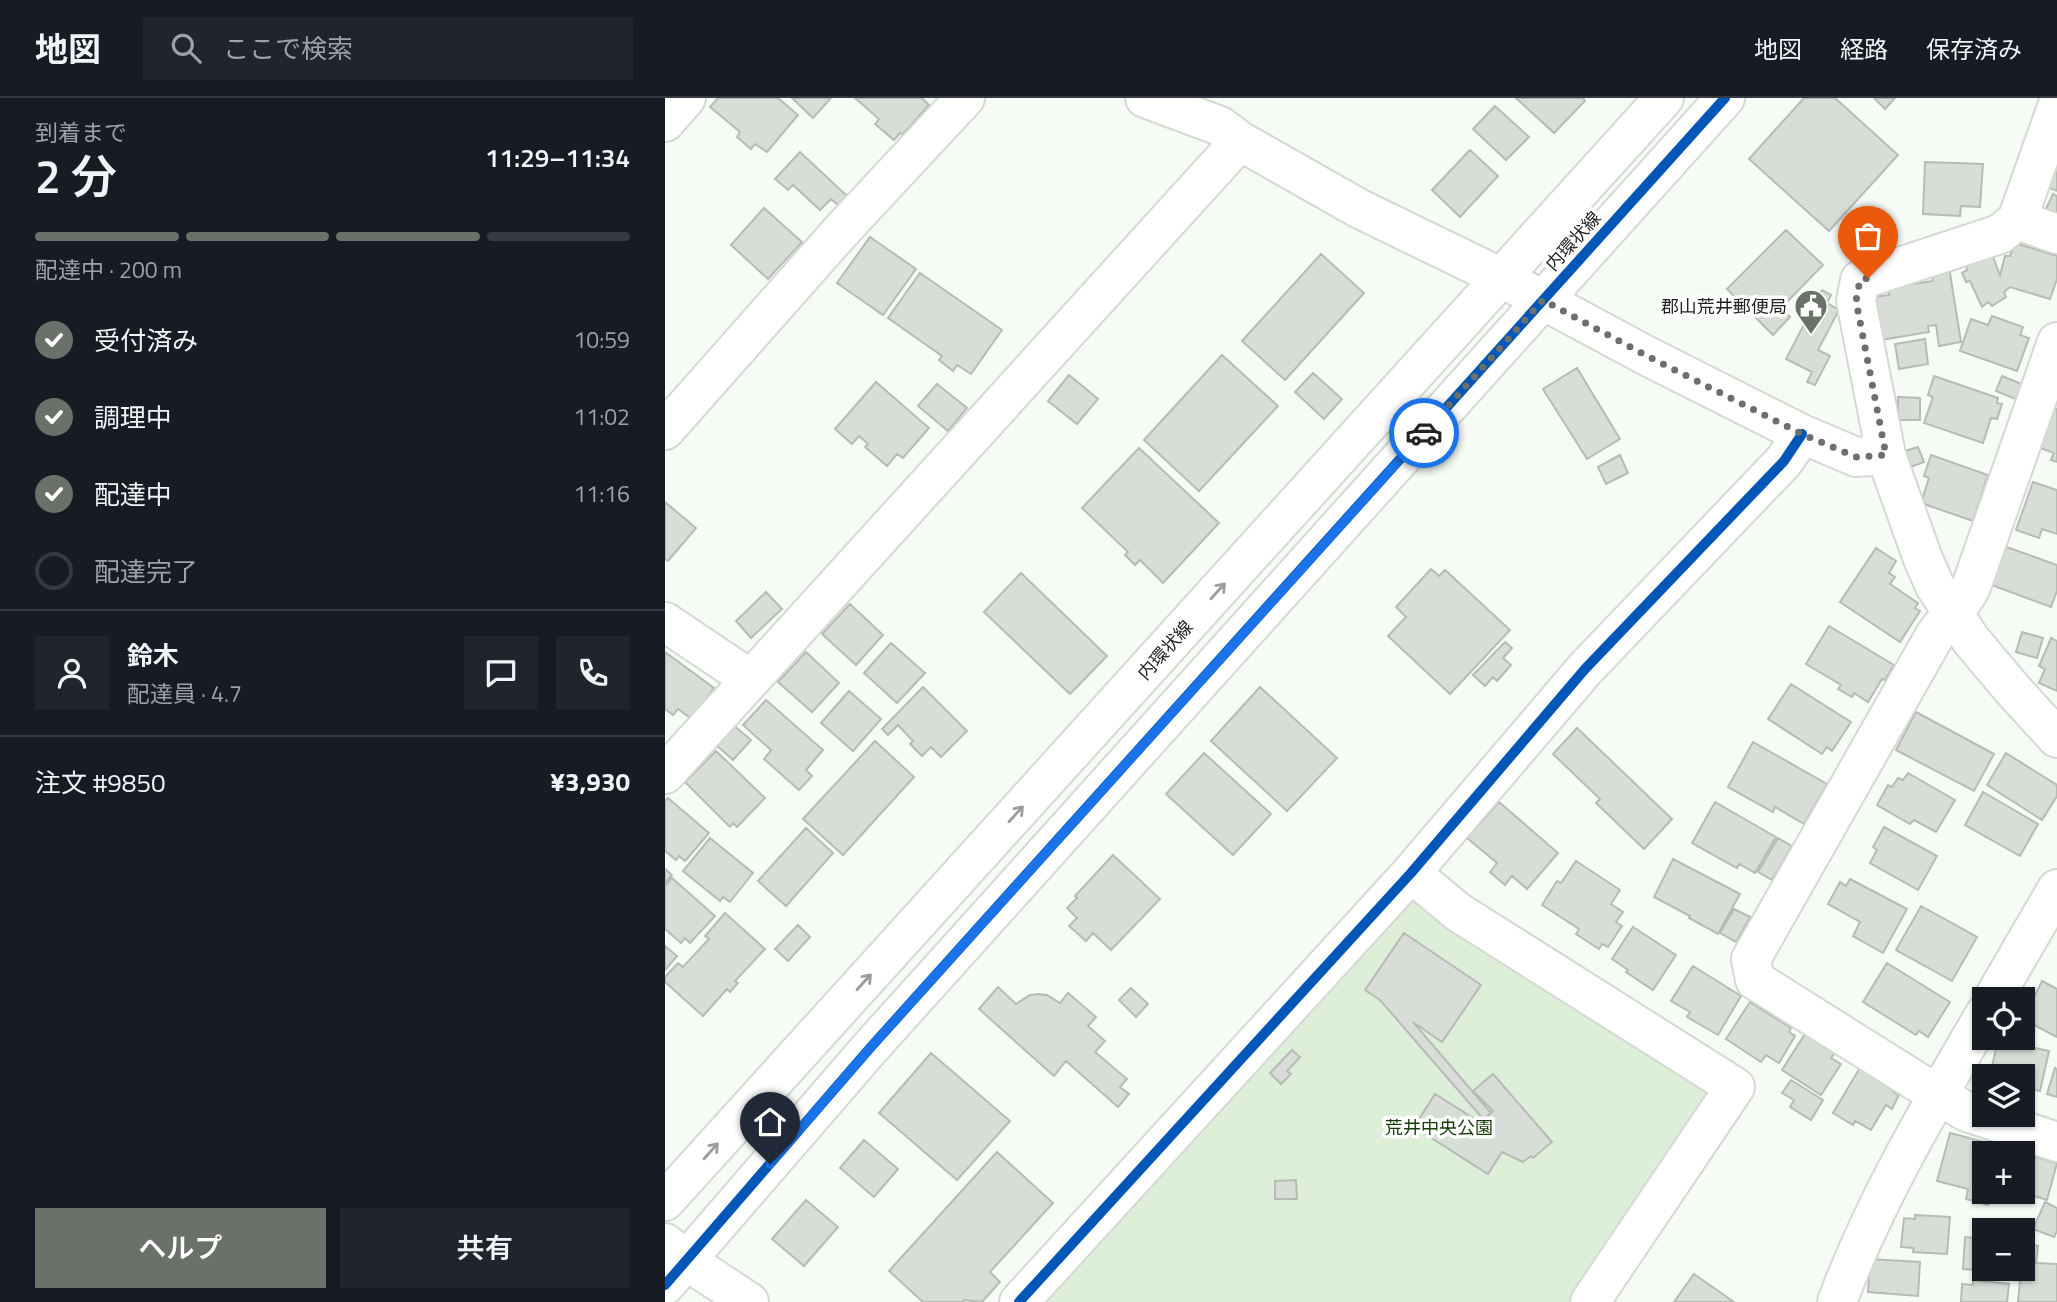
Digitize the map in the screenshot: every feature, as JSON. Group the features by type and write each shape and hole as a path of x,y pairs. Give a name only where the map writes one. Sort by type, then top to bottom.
{"street":[{"path":"665,122 687,98"},
{"path":"665,430 677,393 842,230 965,98"},
{"path":"1145,98 1220,126 1240,141 1360,209 1502,278 1647,356 1802,434 1856,457 1886,455"},
{"name":"内環状線","path":"665,1201 1664,98"},
{"name":"内環状線","path":"672,1263 880,1037 1725,98"},
{"path":"2057,107 2017,220 2000,234 1860,280 1856,301 1886,455 1935,586 1971,639 2057,738"},
{"path":"665,774 1240,141"},
{"path":"2017,220 2057,234"},
{"path":"2057,342 1971,587 1934,637 1751,959 1755,979 1938,1095 1967,1112 2057,1142"},
{"path":"1019,1302 1411,873 1585,669 1784,461 1802,434"},
{"path":"665,622 750,679"},
{"path":"1411,873 1458,912 1735,1087 1590,1302"},
{"path":"2000,987 2057,889"},
{"path":"1837,1302 1855,1255 1903,1156 1972,1036"},
{"path":"672,1263 749,1302"}],"green space":[{"name":"荒井中央公園","path":"1412,899 1710,1091 1569,1302 1039,1302"}],"building":[{"path":"718,98 778,98 798,115 767,152 755,144 751,149 737,137 740,132 710,107"},
{"path":"792,98 831,98 813,118"},
{"path":"855,98 922,98 929,105 903,134 900,133 894,140 875,124 879,119"},
{"path":"1516,98 1583,98 1585,101 1554,133"},
{"path":"1804,98 1835,98 1898,155 1829,231 1749,159"},
{"path":"1874,98 1895,98 1885,109"},
{"path":"1495,106 1529,137 1506,160 1473,129"},
{"path":"1470,150 1498,176 1460,217 1432,190"},
{"path":"800,152 847,196 838,205 831,199 820,210 793,185 788,190 775,179"},
{"path":"2057,153 2057,191 2045,186"},
{"path":"1925,162 1983,164 1980,207 1961,206 1960,216 1923,214"},
{"path":"2053,194 2057,196 2057,219 2044,213"},
{"path":"764,208 802,242 768,279 731,245"},
{"path":"1786,230 1823,265 1781,308 1790,317 1773,335 1727,289"},
{"path":"870,237 916,269 883,315 837,283"},
{"path":"2015,243 2057,256 2057,279 2050,299 2010,287 2004,292 2006,297 1992,306 1988,302 1982,307 1970,281 1966,282 1962,273 1967,270 1965,263 1991,252 2000,275 2005,256 2010,256"},
{"path":"1321,254 1364,293 1285,380 1242,341"},
{"path":"1949,267 1961,342 1939,346 1936,325 1928,326 1929,332 1881,340 1874,297 1889,295 1888,288 1933,281 1931,269"},
{"path":"920,273 1002,330 971,374 957,365 953,371 939,360 942,356 888,318"},
{"path":"1822,290 1831,295 1827,303 1839,310 1818,350 1830,356 1815,385 1807,382 1812,372 1786,359"},
{"path":"1992,316 2023,327 2020,335 2029,338 2017,371 1960,351 1971,319 1988,325"},
{"path":"1925,339 1928,364 1899,369 1895,344"},
{"path":"1222,355 1278,406 1199,491 1144,440"},
{"path":"1577,368 1620,439 1587,459 1543,389"},
{"path":"1313,373 1342,399 1324,419 1295,392"},
{"path":"1069,375 1098,399 1077,424 1048,401"},
{"path":"1934,376 1998,398 1997,403 2002,404 1997,419 1991,418 1983,443 1924,423 1933,397 1928,395"},
{"path":"2002,376 2024,385 2018,400 1996,391"},
{"path":"876,382 929,428 903,458 897,454 887,466 865,447 868,444 859,436 852,444 835,429"},
{"path":"937,384 967,408 948,431 918,406"},
{"path":"1898,397 1920,398 1920,420 1898,420"},
{"path":"2051,407 2057,409 2057,462 2051,460 2054,453 2037,447"},
{"path":"1918,447 1924,462 1911,467 1905,451"},
{"path":"1139,448 1219,523 1163,583 1140,560 1135,565 1125,555 1128,552 1082,508"},
{"path":"1620,455 1628,473 1606,484 1598,467"},
{"path":"1931,455 1988,475 1973,521 1921,503 1929,478 1924,476"},
{"path":"2033,482 2057,490 2057,534 2042,529 2039,538 2016,530"},
{"path":"665,502 696,528 668,561 665,559"},
{"path":"2001,545 2057,565 2057,591 2051,607 1986,583"},
{"path":"1876,548 1896,561 1889,573 1895,577 1890,584 1918,603 1915,608 1920,611 1900,642 1840,602"},
{"path":"1431,569 1439,576 1445,570 1510,630 1450,694 1388,636 1406,617 1396,607"},
{"path":"1021,573 1107,656 1070,694 984,612"},
{"path":"766,592 782,609 751,638 736,621"},
{"path":"850,604 883,635 856,665 822,634"},
{"path":"1829,626 1894,665 1868,702 1854,693 1852,697 1838,689 1841,685 1806,664"},
{"path":"2022,632 2043,638 2037,658 2016,652"},
{"path":"2051,638 2057,641 2057,691 2039,683 2045,669 2039,666"},
{"path":"1505,642 1512,648 1503,658 1511,665 1497,681 1493,677 1485,686 1473,675"},
{"path":"891,643 925,673 897,703 864,673"},
{"path":"665,652 714,688 692,719 678,709 673,715 665,709"},
{"path":"806,652 839,683 812,712 778,682"},
{"path":"1791,684 1851,722 1832,751 1827,747 1822,754 1768,719"},
{"path":"923,687 967,731 941,757 931,747 922,756 910,744 913,741 898,725 888,735 882,729"},
{"path":"1260,687 1337,758 1287,811 1211,741"},
{"path":"849,691 881,719 853,751 821,723"},
{"path":"766,700 823,750 806,770 812,776 799,790 764,759 771,750 743,725"},
{"path":"1916,712 1994,754 1974,791 1896,750"},
{"path":"732,724 751,740 733,760 715,744"},
{"path":"1577,728 1672,819 1644,849 1596,803 1600,799 1553,754"},
{"path":"875,741 914,777 843,855 803,819"},
{"path":"1753,742 1827,784 1804,824 1775,807 1773,812 1728,787"},
{"path":"716,751 765,798 737,827 733,823 730,827 685,782"},
{"path":"1204,753 1271,814 1233,855 1166,794"},
{"path":"2006,753 2057,785 2057,796 2042,820 1987,785"},
{"path":"1908,773 1955,800 1936,832 1914,820 1910,824 1877,805 1888,785 1892,787 1898,778 1903,780"},
{"path":"1983,792 2038,824 2020,856 1965,825"},
{"path":"668,798 709,833 685,861 679,856 676,860 665,851 665,801"},
{"path":"1499,802 1558,853 1527,889 1512,876 1505,885 1490,872 1497,863 1467,838"},
{"path":"1715,802 1776,837 1755,873 1739,864 1737,868 1692,843"},
{"path":"1884,827 1937,856 1918,890 1870,863 1877,850 1873,847"},
{"path":"806,828 833,853 786,906 758,881"},
{"path":"710,838 753,873 730,902 723,897 720,901 683,871"},
{"path":"1778,838 1792,846 1772,880 1758,872"},
{"path":"1113,855 1160,899 1111,950 1093,933 1086,941 1069,926 1077,918 1067,908"},
{"path":"1673,859 1740,894 1718,934 1654,897"},
{"path":"1576,861 1620,890 1611,904 1623,912 1616,922 1622,926 1608,947 1602,944 1599,949 1576,934 1579,929 1542,905 1557,881 1561,883"},
{"path":"665,869 672,875 665,883"},
{"path":"672,878 715,916 690,943 685,938 681,943 665,929 665,886"},
{"path":"1850,879 1907,909 1883,953 1853,936 1860,922 1828,904 1840,882 1846,886"},
{"path":"1921,906 1977,937 1952,981 1896,950"},
{"path":"1734,909 1750,917 1736,942 1720,933"},
{"path":"725,913 765,949 735,981 738,983 730,992 727,989 703,1016 665,982 665,977 678,963 683,967 709,939 705,936"},
{"path":"798,925 810,937 788,961 775,949"},
{"path":"1633,927 1676,955 1653,990 1612,959"},
{"path":"1404,933 1481,985 1442,1042 1413,1022 1491,1113 1483,1119 1380,1000 1365,990"},
{"path":"665,946 677,956 665,970"},
{"path":"1887,963 1950,1002 1928,1037 1919,1031 1916,1035 1863,1002"},
{"path":"1693,966 1741,996 1718,1035 1687,1017 1690,1012 1671,1001"},
{"path":"2042,981 2057,989 2057,1037 2035,1025 2035,995"},
{"path":"998,987 1016,1004 1030,995 1038,994 1047,995 1060,1003 1068,993 1096,1017 1088,1026 1105,1041 1095,1052 1127,1079 1120,1087 1129,1094 1118,1107 1066,1061 1054,1076 979,1009"},
{"path":"1131,988 1148,1004 1136,1017 1119,1000"},
{"path":"1750,1002 1791,1028 1789,1032 1795,1036 1779,1063 1766,1055 1761,1062 1726,1039"},
{"path":"1805,1034 1835,1053 1831,1058 1841,1064 1821,1095 1782,1070"},
{"path":"2035,1048 2049,1051 2040,1091 2035,1090 2035,1064 1993,1064 1996,1050"},
{"path":"1292,1050 1300,1057 1287,1071 1291,1074 1281,1084 1270,1073"},
{"path":"931,1053 1010,1121 957,1180 879,1113"},
{"path":"1861,1066 1896,1087 1893,1092 1899,1095 1892,1109 1886,1105 1871,1130 1855,1121 1853,1125 1833,1113"},
{"path":"2055,1068 2057,1069 2057,1097 2047,1094"},
{"path":"1493,1074 1552,1142 1533,1158 1531,1156 1523,1162 1502,1152 1488,1174 1414,1127 1435,1094 1481,1123 1493,1111 1473,1091"},
{"path":"1791,1080 1823,1100 1811,1120 1790,1107 1794,1100 1782,1093"},
{"path":"1950,1133 1980,1141 1972,1141 1972,1201 1966,1199 1968,1189 1937,1181"},
{"path":"864,1140 898,1169 874,1197 840,1168"},
{"path":"997,1152 1053,1203 990,1272 1000,1282 982,1302 923,1302 889,1271"},
{"path":"2035,1157 2057,1163 2047,1200 2035,1196"},
{"path":"1296,1180 1297,1199 1275,1199 1275,1181"},
{"path":"806,1200 838,1227 804,1266 772,1239"},
{"path":"2045,1202 2057,1208 2057,1231 2054,1237 2035,1230"},
{"path":"1915,1215 1950,1217 1947,1254 1913,1252 1914,1248 1901,1247 1904,1218 1915,1219"},
{"path":"1965,1237 1972,1238 1972,1270 1963,1269"},
{"path":"2035,1246 2038,1246 2036,1263 2057,1264 2057,1302 2018,1302 2020,1281 2035,1281"},
{"path":"1870,1259 1920,1262 1918,1296 1868,1292"},
{"path":"1694,1274 1734,1302 1674,1302"},
{"path":"1973,1281 2009,1284 2007,1302 1961,1302 1962,1284 1973,1285"}],"cycle path":[{"path":"665,1285 870,1048 1725,98"},
{"path":"1019,1302 1411,873 1585,669 1784,461 1802,434"}],"way so far":[{"path":"1424,433 1543,300 1802,434 1856,457 1886,455 1856,301 1860,280 1868,278"}],"place":[{"name":"郡山荒井郵便局","path":"1811,336"}],"route":[{"path":"770,1164 870,1048 1424,433"}]}
